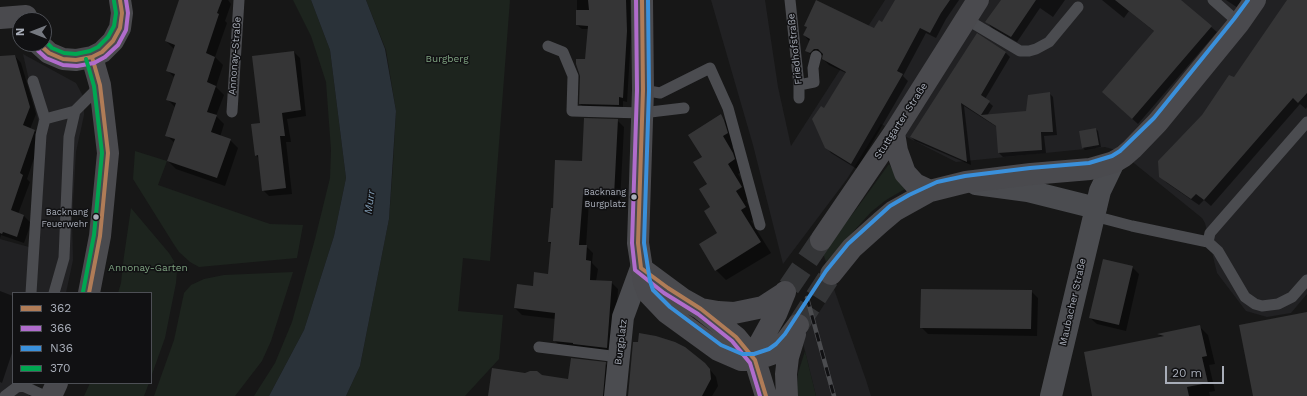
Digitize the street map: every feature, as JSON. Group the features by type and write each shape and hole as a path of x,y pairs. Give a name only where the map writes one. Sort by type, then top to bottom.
{"street":[{"path":"48,52 63,59 76,60 92,57 102,52 113,42 120,28 122,13 120,0"},
{"path":"642,0 643,90 638,243 641,268 648,293 666,312 718,350 741,360 755,360 780,350 798,325 788,357 786,374 787,396"},
{"name":"Stuttgarter Straße","path":"821,240 894,133 978,0"},
{"path":"831,274 852,248 890,214 930,191 966,182 1090,169 1114,162 1132,149 1158,122 1238,23 1254,0"},
{"path":"0,18 12,15"},
{"path":"88,292 100,236 108,153 100,85 92,57"},
{"path":"894,133 897,151 905,174 915,184 930,191"},
{"name":"Maubacher Straße","path":"1051,396 1100,190 1114,162"},
{"path":"966,182 1028,191 1095,212"},
{"path":"641,268 668,288 701,309 736,336 755,360 766,396"},
{"name":"Burgplatz","path":"615,396 623,317 641,268"},
{"path":"701,309 734,313 763,307 786,291 781,304 760,343 755,360"},
{"path":"51,396 57,384"}],"lane":[{"name":"Annonay-Straße","path":"232,112 239,0"},
{"name":"Friedhofstraße","path":"790,0 790,31 800,86 800,98"},
{"path":"1213,0 1238,23"},
{"path":"966,19 1020,51 1029,51 1036,50 1049,42 1078,7"},
{"path":"548,46 563,52 573,76 572,111 642,113 684,108"},
{"path":"800,86 814,82 812,68 816,56"},
{"path":"643,90 660,93 710,68 728,108 760,225"},
{"path":"31,292 42,135 45,119 33,80"},
{"path":"54,292 64,258 69,137 75,111 100,85"},
{"path":"45,119 75,111"},
{"path":"1208,242 1210,233 1306,121"},
{"path":"1095,212 1132,226 1208,242 1218,251 1245,297 1255,304 1262,306 1278,304 1292,297 1307,280"},
{"path":"540,347 619,357"},
{"path":"5,396 17,387 24,385 45,396"}],"shaded area":[{"path":"711,0 765,0 778,87 791,146 885,0 1307,0 1307,294 1291,313 1267,317 1246,311 1217,273 1205,223 1202,218 1119,151 1105,147 956,162 881,124 847,179 783,264 753,145"},
{"path":"23,54 76,83 84,98 84,115 76,152 72,218 73,260 66,292 12,292 12,384 35,384 29,396 0,396 0,239 29,247 38,120"},
{"path":"834,289 871,396 816,396 802,339"}],"green space":[{"path":"293,0 311,0 330,50 346,178 334,236 304,330 269,396 254,396 275,363 292,322 330,178 331,150 326,82 311,36"},
{"name":"Burgberg","path":"366,0 510,0 490,261 463,258 458,311 503,315 499,359 465,396 346,396 360,366 389,219 396,111 386,50"},
{"path":"135,151 167,161 158,185 270,224 303,225 297,258 199,267 190,262 179,252 133,179"},
{"path":"889,164 905,189 886,200 871,212 826,262 823,253"},
{"name":"Annonay-Garten","path":"131,208 169,253 174,261 177,271 165,338 152,374 152,292 118,292 121,283"},
{"path":"293,272 271,341 262,361 235,396 154,396 174,340 184,293 191,285 204,279 224,275"},
{"path":"805,351 816,396 798,396 798,373"},
{"path":"90,384 149,384 144,396 84,396"}],"water":[{"name":"Murr","path":"311,0 366,0 385,49 396,111 389,219 360,366 346,396 269,396 304,330 334,236 346,178 330,50"}],"building":[{"path":"179,0 222,0 206,53 215,57 207,82 216,86 207,112 217,115 211,132 231,139 217,178 167,161 175,139 165,136 176,103 166,100 175,74 166,71 175,45 165,41"},
{"path":"588,0 626,0 627,31 623,98 619,97 619,105 579,104 580,76 576,59 585,59 588,26 576,25 576,10 589,10"},
{"path":"816,0 874,28 879,20 882,22 895,0 950,0 930,33 920,28 897,71 903,74 851,164 825,148 812,119 821,106 824,108 846,72 822,59 823,54 818,49 814,49 810,53 805,51 810,39 803,35 807,27 804,26"},
{"path":"1001,0 1036,0 1011,37 985,22"},
{"path":"1115,0 1181,0 1212,26 1132,119 1102,92 1154,31"},
{"path":"1287,0 1307,0 1307,93 1298,103 1293,98 1204,200 1196,194 1191,199 1159,177 1158,161 1202,115 1229,75 1234,77"},
{"path":"977,33 1006,52 981,95 990,101 981,115 1026,111 1028,95 1050,92 1053,132 1041,132 1042,150 998,153 996,126 961,103 967,162 910,137"},
{"path":"294,51 301,110 282,113 285,136 280,136 286,188 262,191 258,155 255,156 251,124 260,123 252,56"},
{"path":"15,55 30,107 23,125 35,130 20,173 23,175 11,210 24,215 17,237 3,232 2,234 0,233 0,56"},
{"path":"721,114 728,133 723,136 735,159 728,164 742,187 736,191 746,207 741,210 761,242 715,271 699,244 717,233 704,211 710,207 699,189 707,184 693,162 702,157 688,135"},
{"path":"584,118 618,119 614,196 583,194 579,245 587,245 586,260 591,261 590,280 612,281 607,348 553,341 555,313 514,308 517,284 533,286 534,272 548,274 551,242 548,242 551,208 553,208 555,160 582,161"},
{"path":"1096,128 1099,145 1082,148 1079,131"},
{"path":"1103,259 1133,266 1119,325 1089,318"},
{"path":"921,289 1032,290 1031,329 920,328"},
{"path":"1307,312 1307,396 1253,396 1239,325"},
{"path":"1200,325 1207,356 1202,357 1208,383 1187,387 1189,396 1092,396 1084,352 1164,336 1157,334"},
{"path":"639,333 656,336 675,342 685,347 705,363 710,369 711,379 702,396 628,396 633,342 638,342"},
{"path":"571,358 606,362 603,396 488,396 492,368 525,373 537,371 542,375 568,379"}],"tunnel":[{"path":"789,287 821,240"},
{"path":"798,325 831,274"}],"railway":[{"path":"807,298 834,396"}],"transit line":[{"name":"362","path":"48,52 63,59 76,60 92,57 102,52 113,41 120,28 122,13 120,0"},
{"name":"366","path":"39,52 46,58 63,65 77,66 94,63 105,57 118,45 126,30 128,13 126,0"},
{"name":"366","path":"636,0 637,90 632,243 635,270 664,293 698,314 732,341 750,363 760,396"},
{"name":"362","path":"642,0 643,90 638,243 641,268 668,288 701,309 736,337 755,360 766,396"},
{"name":"N36","path":"648,0 649,90 644,243 650,281 653,290 670,307 721,345 742,354 754,354 769,349 776,344 785,334 826,271 848,244 890,206 909,195 937,182 965,176 1089,163 1112,156 1120,151 1154,118 1248,0"},
{"name":"370","path":"52,48 64,53 76,54 90,51 98,47 108,37 114,26 116,13 114,1"},
{"name":"362","path":"89,292 100,236 108,153 100,85 92,57"},
{"name":"370","path":"83,292 94,235 102,153 94,86 86,59"}],"place":[{"name":"Backnang Burgplatz","path":"634,197"},
{"name":"Backnang Feuerwehr","path":"96,217"}]}
